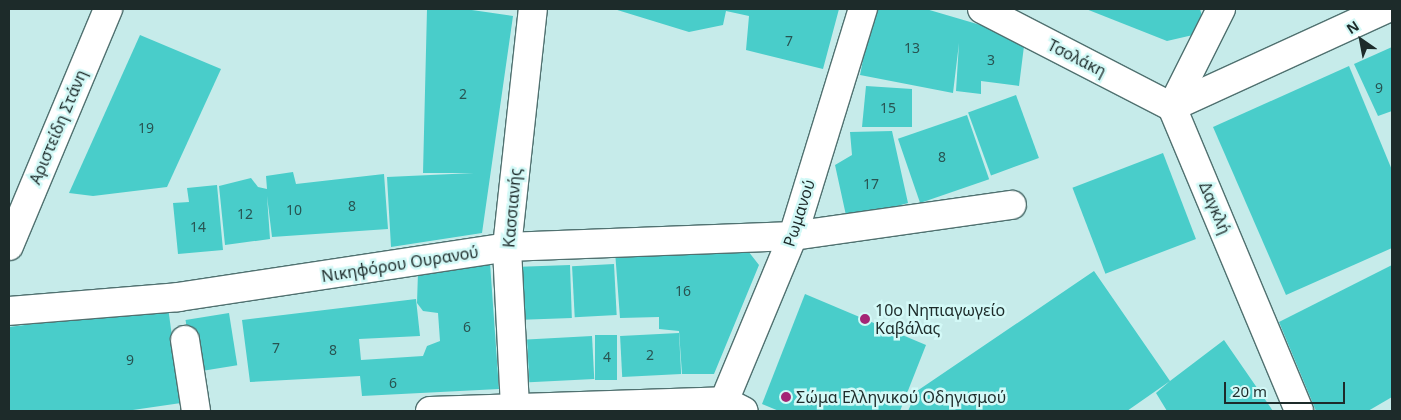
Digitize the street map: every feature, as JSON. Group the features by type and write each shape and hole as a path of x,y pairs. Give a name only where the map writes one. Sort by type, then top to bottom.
{"street":[{"name":"Αριστείδη Στάνη","path":"9,246 108,9"},
{"name":"Κασσιανής","path":"514,407 507,247 533,9"},
{"name":"Ρωμανού","path":"729,408 792,236 863,9"},
{"name":"Τσολάκη","path":"982,9 1172,107"},
{"path":"1172,107 1221,9"},
{"path":"1172,107 1386,9"},
{"name":"Δαγκλή","path":"1172,107 1299,411"},
{"name":"Νικηφόρου Ουρανού","path":"9,311 178,297 507,247 792,236 1012,205"},
{"path":"185,340 196,411"},
{"path":"430,411 514,407 729,408"}],"building":[{"path":"427,9 465,9 513,16 482,233 391,247 387,177 474,173 423,173"},
{"path":"614,9 839,9 823,69 746,50 749,16 726,11 723,25 689,32"},
{"path":"873,9 926,9 1025,38 1019,86 981,81 981,94 956,91 959,43 953,93 860,75"},
{"path":"1086,9 1200,9 1206,32 1167,41"},
{"path":"140,35 221,69 167,187 93,196 69,193"},
{"path":"1392,47 1392,111 1378,116 1354,64"},
{"path":"1349,66 1392,170 1392,248 1286,295 1213,127"},
{"path":"866,86 912,89 912,127 862,127"},
{"path":"1016,95 1039,158 991,175 968,112"},
{"path":"967,115 989,179 920,203 898,139"},
{"path":"892,131 908,203 847,220 835,165 852,155 850,132"},
{"path":"1163,153 1196,239 1105,274 1072,188"},
{"path":"293,172 296,184 384,174 388,229 272,237 267,196 270,239 225,245 219,186 251,178 258,187 267,189 266,176"},
{"path":"217,185 223,250 178,254 173,203 189,202 187,188"},
{"path":"741,242 759,265 714,374 682,374 679,331 659,329 659,317 620,318 615,251"},
{"path":"490,263 499,389 362,396 360,376 250,382 242,320 416,299 420,336 359,339 361,360 423,356 427,346 440,341 438,313 423,311 417,303 418,272"},
{"path":"614,264 617,315 575,317 572,266"},
{"path":"570,265 572,318 523,320 521,267"},
{"path":"1392,265 1392,397 1368,411 1316,411 1279,322"},
{"path":"1094,271 1170,381 1127,411 908,411 917,391"},
{"path":"805,294 926,345 900,411 779,411 762,404"},
{"path":"168,307 181,403 126,411 9,411 9,327"},
{"path":"229,313 237,365 194,372 186,320"},
{"path":"679,333 681,374 622,377 620,336"},
{"path":"595,335 617,335 617,380 595,380"},
{"path":"592,336 594,379 529,382 527,339"},
{"path":"1224,340 1273,411 1167,411 1156,393"}],"place":[{"name":"10ο Νηπιαγωγείο Καβάλας","path":"865,319"},
{"name":"Σώμα Ελληνικού Οδηγισμού","path":"786,397"}]}
